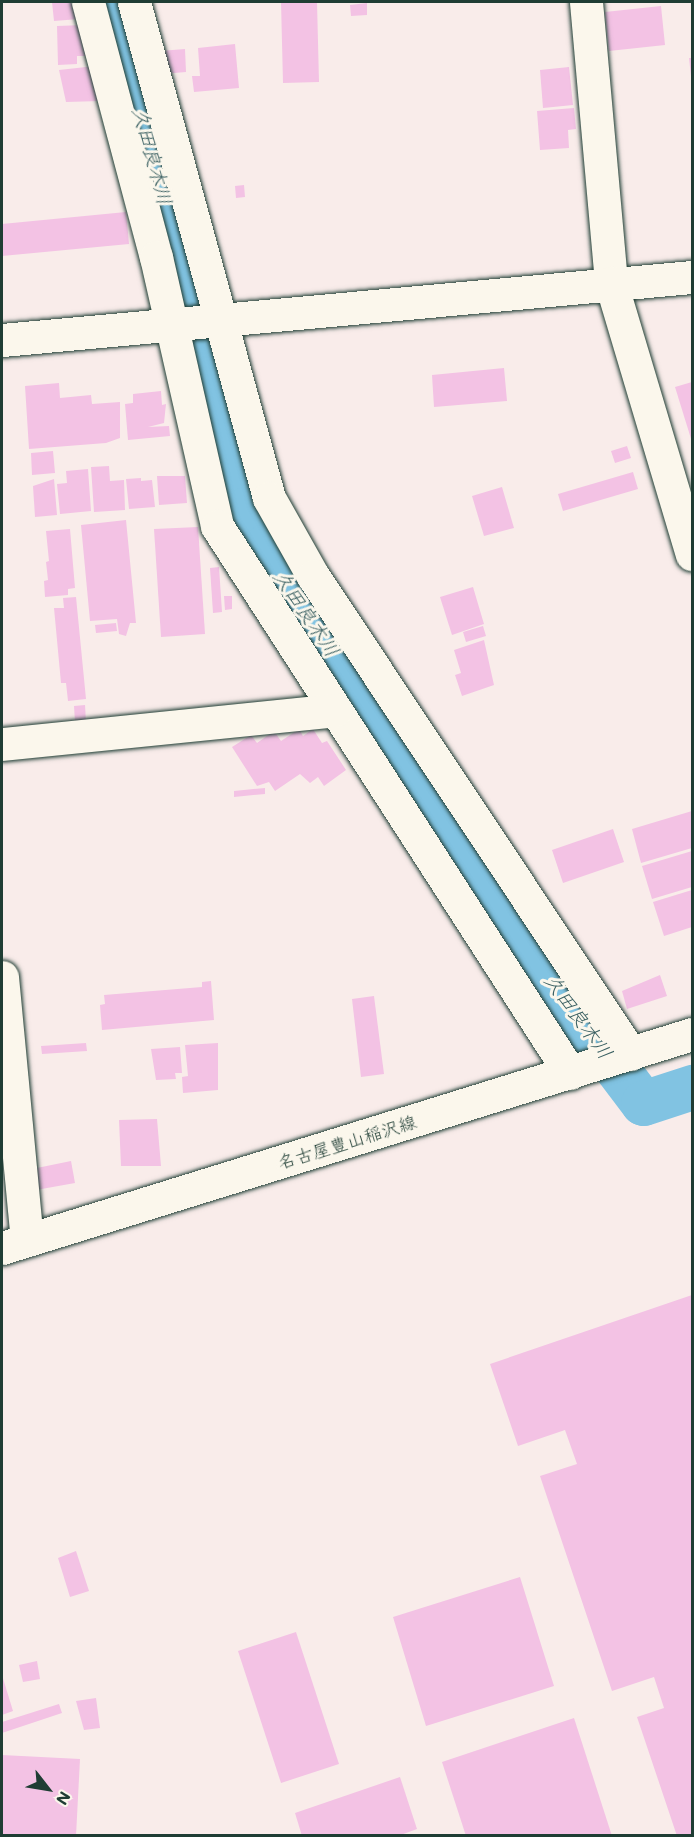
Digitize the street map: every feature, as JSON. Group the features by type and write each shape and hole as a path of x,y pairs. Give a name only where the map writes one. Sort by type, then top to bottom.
{"street":[{"path":"87,2 156,257 170,327 217,526 571,1073"},
{"path":"134,2 269,498 313,576 630,1054"},
{"path":"586,2 610,283 693,554"},
{"path":"2,340 170,327 610,283 693,277"},
{"path":"2,744 335,710"},
{"path":"2,977 14,1244"},
{"name":"名古屋豊山稲沢線","path":"14,1244 693,1034"}],"building":[{"path":"52,2 74,2 79,19 54,21"},
{"path":"281,2 317,2 319,82 283,83"},
{"path":"367,3 367,15 351,16 350,5"},
{"path":"661,6 665,45 609,51 605,12"},
{"path":"84,25 90,56 77,56 77,64 58,65 57,26"},
{"path":"235,44 239,88 194,92 192,76 200,76 198,48"},
{"path":"185,49 186,72 162,74 160,51"},
{"path":"689,58 692,58 691,76"},
{"path":"95,66 101,101 66,102 59,70"},
{"path":"569,67 573,105 543,108 540,70"},
{"path":"574,108 576,129 568,130 569,148 540,150 537,111"},
{"path":"244,185 245,197 236,198 235,186"},
{"path":"126,212 129,244 2,256 2,224"},
{"path":"504,368 507,401 434,407 432,375"},
{"path":"692,382 692,442 675,387"},
{"path":"59,383 60,398 91,395 92,404 120,402 120,438 106,443 29,449 25,386"},
{"path":"161,391 162,405 166,404 164,423 148,427 169,426 170,436 128,440 125,404 133,403 133,394"},
{"path":"627,446 631,458 615,463 611,451"},
{"path":"53,451 55,473 32,475 31,453"},
{"path":"109,466 110,481 124,480 125,510 94,512 91,467"},
{"path":"88,469 91,511 60,514 57,484 67,483 66,471"},
{"path":"633,472 638,489 563,511 558,494"},
{"path":"157,476 185,476 187,503 159,505"},
{"path":"141,478 141,481 152,480 155,507 129,509 126,479"},
{"path":"54,479 57,515 35,517 33,486"},
{"path":"502,487 514,528 484,536 472,496"},
{"path":"126,520 136,623 130,623 126,636 119,634 117,619 90,621 81,525"},
{"path":"198,527 205,634 161,637 154,529"},
{"path":"70,529 75,588 68,589 68,595 45,597 44,581 48,580 46,562 49,561 46,531"},
{"path":"219,567 222,612 213,613 210,568"},
{"path":"473,587 484,624 452,635 440,597"},
{"path":"224,596 232,596 232,609 225,610"},
{"path":"76,597 86,699 68,701 66,683 61,683 54,608 64,608 63,598"},
{"path":"116,623 117,631 96,633 95,625"},
{"path":"483,626 486,636 466,642 463,632"},
{"path":"484,640 494,685 462,696 455,675 461,673 454,650"},
{"path":"85,705 86,722 75,722 74,706"},
{"path":"299,729 303,736 313,729 322,743 327,741 346,770 324,786 318,777 310,783 300,774 275,791 269,782 257,786 232,747 251,735 257,743 274,731 281,741"},
{"path":"265,788 265,794 234,797 234,791"},
{"path":"692,811 692,848 641,863 632,829"},
{"path":"613,829 624,862 563,883 552,850"},
{"path":"692,851 692,887 652,899 642,866"},
{"path":"692,890 692,927 664,936 653,902"},
{"path":"660,975 667,996 627,1009 622,991"},
{"path":"211,981 214,1020 102,1030 100,1005 105,1004 104,995 202,987 202,982"},
{"path":"374,996 384,1074 361,1077 352,999"},
{"path":"86,1043 87,1051 42,1054 41,1046"},
{"path":"218,1043 218,1090 183,1093 182,1077 188,1076 185,1045"},
{"path":"180,1047 182,1073 175,1073 176,1079 156,1080 151,1049"},
{"path":"157,1119 161,1166 121,1166 119,1120"},
{"path":"71,1161 75,1183 36,1190 32,1169"},
{"path":"692,1295 692,1836 677,1836 637,1717 664,1708 654,1677 612,1691 540,1476 577,1464 565,1430 518,1446 490,1364"},
{"path":"76,1551 89,1591 70,1597 58,1558"},
{"path":"520,1577 554,1686 426,1726 393,1617"},
{"path":"296,1632 339,1764 281,1783 238,1651"},
{"path":"37,1661 40,1679 23,1682 19,1665"},
{"path":"2,1675 13,1711 2,1715"},
{"path":"96,1698 100,1728 84,1730 76,1701"},
{"path":"59,1704 62,1713 2,1733 2,1722"},
{"path":"574,1718 612,1836 466,1836 442,1762"},
{"path":"2,1755 80,1759 76,1836 2,1836"},
{"path":"400,1777 417,1829 398,1836 302,1836 295,1813"}],"waterway":[{"name":"久田良木川","path":"112,2 246,509 264,547 562,996 643,1103 692,1087"}]}
